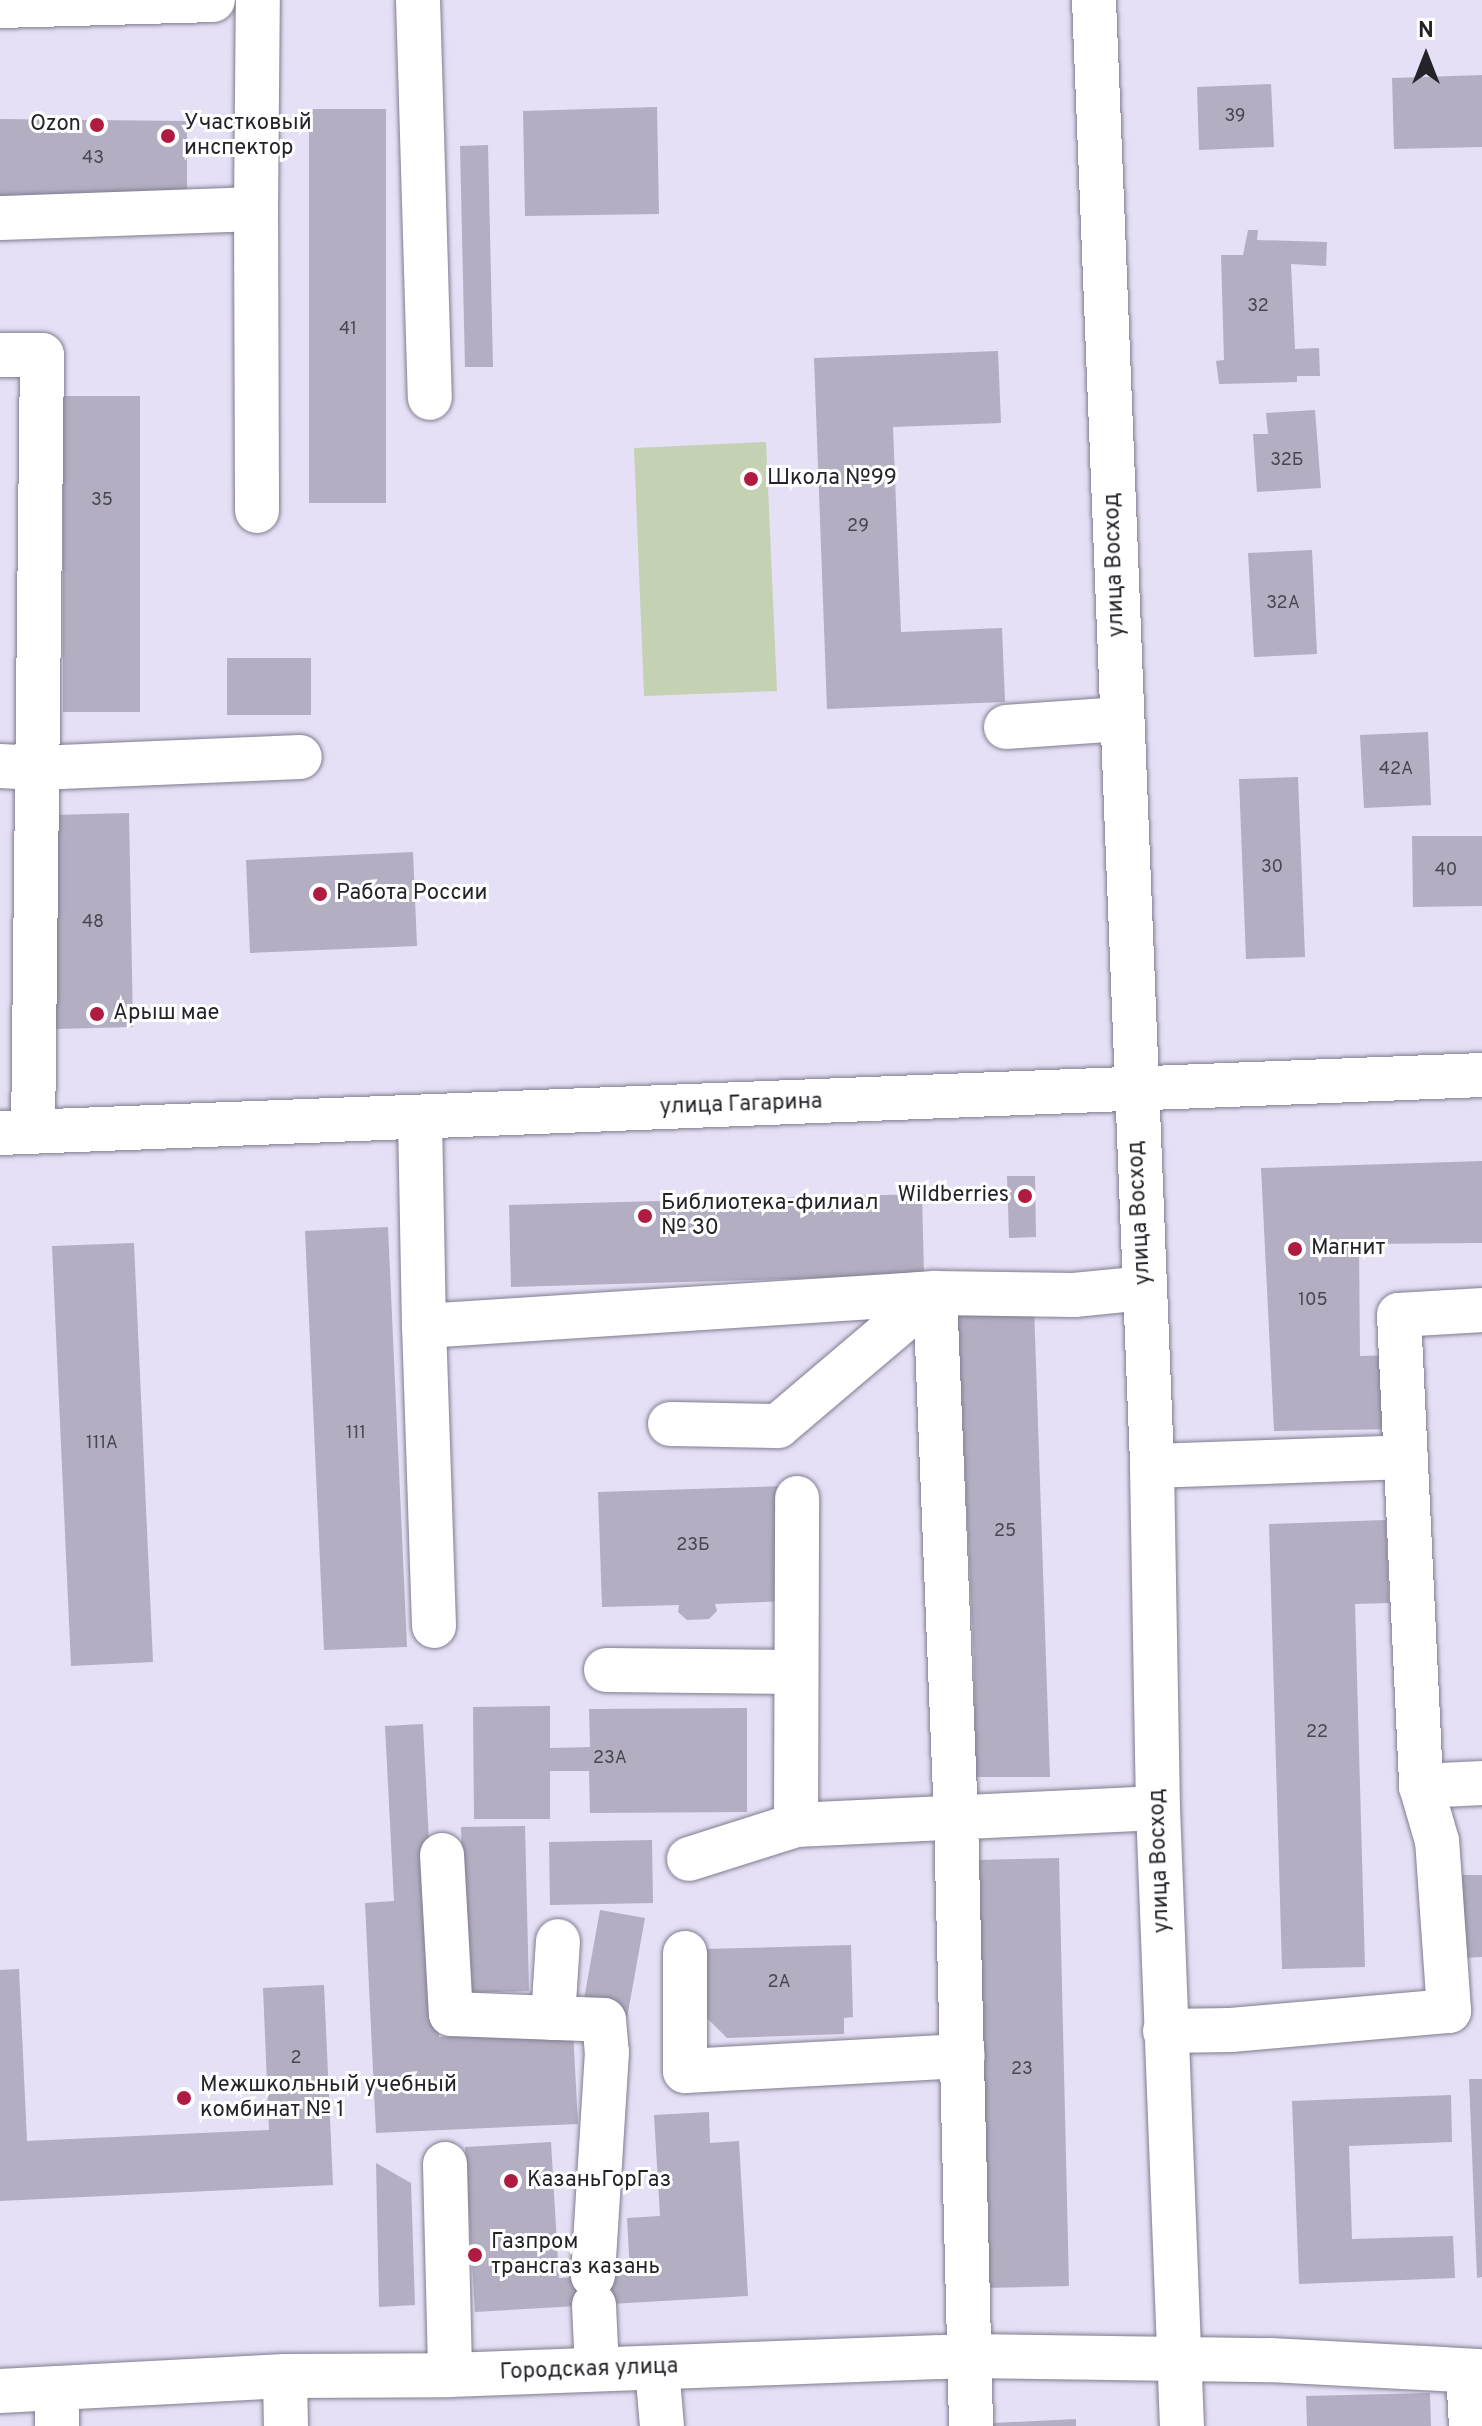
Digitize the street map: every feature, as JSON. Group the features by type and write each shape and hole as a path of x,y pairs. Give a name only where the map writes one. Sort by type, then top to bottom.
{"street":[{"path":"0,6 213,0"},
{"path":"257,511 258,0"},
{"path":"418,0 430,398"},
{"name":"улица Восход","path":"1094,0 1134,1089 1152,1466 1158,1808 1182,2426"},
{"path":"0,218 256,209"},
{"path":"0,355 42,355 19,767 17,1132"},
{"path":"1006,727 1121,719"},
{"path":"19,767 300,757"},
{"name":"улица Гагарина","path":"17,1132 420,1119 1482,1075"},
{"path":"420,1119 434,1626"},
{"path":"424,1326 935,1293 1074,1295 1144,1288"},
{"path":"670,1424 778,1426 935,1293"},
{"path":"935,1293 956,1819 971,2426"},
{"path":"1165,2031 1231,2030 1449,2011 1437,1841 1421,1786 1399,1315 1482,1310"},
{"path":"1152,1466 1406,1457"},
{"path":"796,1825 797,1498"},
{"path":"606,1670 796,1672"},
{"path":"1421,1786 1482,1783"},
{"path":"689,1859 796,1825 1158,1808"},
{"path":"442,1855 451,2014 604,2020 607,2052 593,2291 597,2369"},
{"path":"553,2018 558,1941"},
{"path":"685,1953 685,2071 963,2056"},
{"path":"445,2164 450,2375"},
{"name":"Городская улица","path":"0,2391 57,2407 285,2376 450,2375 968,2356 1270,2360 1475,2372"},
{"path":"657,2368 662,2426"},
{"path":"1471,2426 1475,2372"},
{"path":"285,2376 286,2426"}],"green space":[{"path":"766,442 777,691 644,696 634,448"}],"building":[{"path":"1482,75 1482,147 1394,149 1392,78"},
{"path":"1271,84 1274,147 1199,150 1197,87"},
{"path":"657,107 659,214 525,216 523,111"},
{"path":"309,109 386,109 386,503 309,503"},
{"path":"0,119 187,121 187,198 0,196"},
{"path":"488,145 493,367 465,367 460,146"},
{"path":"1248,230 1258,230 1257,240 1327,242 1326,266 1291,264 1295,349 1319,348 1320,376 1297,376 1297,382 1219,384 1216,361 1224,360 1221,255 1243,255"},
{"path":"998,351 1001,423 893,427 901,632 1002,628 1005,702 827,709 814,358"},
{"path":"63,396 140,396 140,712 63,712"},
{"path":"1315,410 1321,488 1257,492 1253,434 1268,434 1266,413"},
{"path":"1312,550 1317,654 1254,657 1248,553"},
{"path":"227,658 311,658 311,715 227,715"},
{"path":"1428,732 1431,805 1364,808 1360,735"},
{"path":"1298,777 1305,957 1246,959 1239,779"},
{"path":"129,813 133,1027 56,1029 52,815"},
{"path":"1412,836 1482,836 1482,906 1413,907"},
{"path":"413,852 417,946 250,953 246,860"},
{"path":"1482,1161 1482,1243 1359,1244 1360,1356 1394,1355 1400,1429 1274,1431 1261,1168"},
{"path":"1007,1176 1035,1176 1036,1237 1009,1238"},
{"path":"922,1194 924,1275 511,1287 509,1205"},
{"path":"388,1227 407,1647 324,1650 305,1231"},
{"path":"134,1243 153,1662 71,1666 52,1246"},
{"path":"957,1306 1034,1306 1050,1777 975,1777 974,1662"},
{"path":"785,1486 789,1601 715,1604 717,1611 709,1619 687,1620 678,1612 679,1605 602,1607 598,1492"},
{"path":"1386,1520 1389,1603 1355,1604 1365,1967 1282,1969 1269,1524"},
{"path":"550,1706 550,1748 590,1747 589,1709 747,1708 747,1812 590,1813 589,1771 550,1771 550,1819 474,1819 473,1707"},
{"path":"423,1724 439,2037 573,2030 578,2124 376,2133 365,1903 394,1901 385,1726"},
{"path":"525,1826 529,1991 465,1993 461,1827"},
{"path":"652,1840 653,1903 550,1905 549,1842"},
{"path":"1059,1858 1069,2286 986,2288 976,1860"},
{"path":"1462,1875 1482,1875 1482,1957 1465,1958"},
{"path":"600,1910 645,1918 627,2018 582,2010"},
{"path":"851,1945 853,2017 844,2018 844,2034 727,2038 707,2018 705,1949"},
{"path":"19,1969 27,2141 269,2130 263,1988 324,1985 333,2185 0,2201 0,1970"},
{"path":"1469,2079 1482,2079 1482,2277 1477,2278"},
{"path":"1451,2095 1452,2142 1349,2146 1352,2239 1453,2236 1455,2278 1299,2284 1292,2101"},
{"name":"КазаньГорГаз","path":"709,2112 710,2143 739,2141 748,2296 475,2312 465,2147 551,2142 559,2278 630,2274 627,2218 660,2216 654,2115"},
{"path":"376,2163 411,2183 415,2305 379,2307"},
{"path":"1430,2393 1431,2426 1307,2426 1306,2396"},
{"path":"1076,2419 1076,2426 993,2426 993,2423"}],"place":[{"name":"Ozon","path":"97,125"},
{"name":"Участковый инспектор","path":"168,136"},
{"name":"Школа №99","path":"751,479"},
{"name":"Работа России","path":"320,894"},
{"name":"Арыш мае","path":"97,1014"},
{"name":"Wildberries","path":"1025,1196"},
{"name":"Библиотека-филиал № 30","path":"645,1216"},
{"name":"Магнит","path":"1295,1249"},
{"name":"Межшкольный учебный комбинат № 1","path":"184,2098"},
{"name":"КазаньГорГаз","path":"511,2181"},
{"name":"Газпром трансгаз казань","path":"475,2255"}]}
